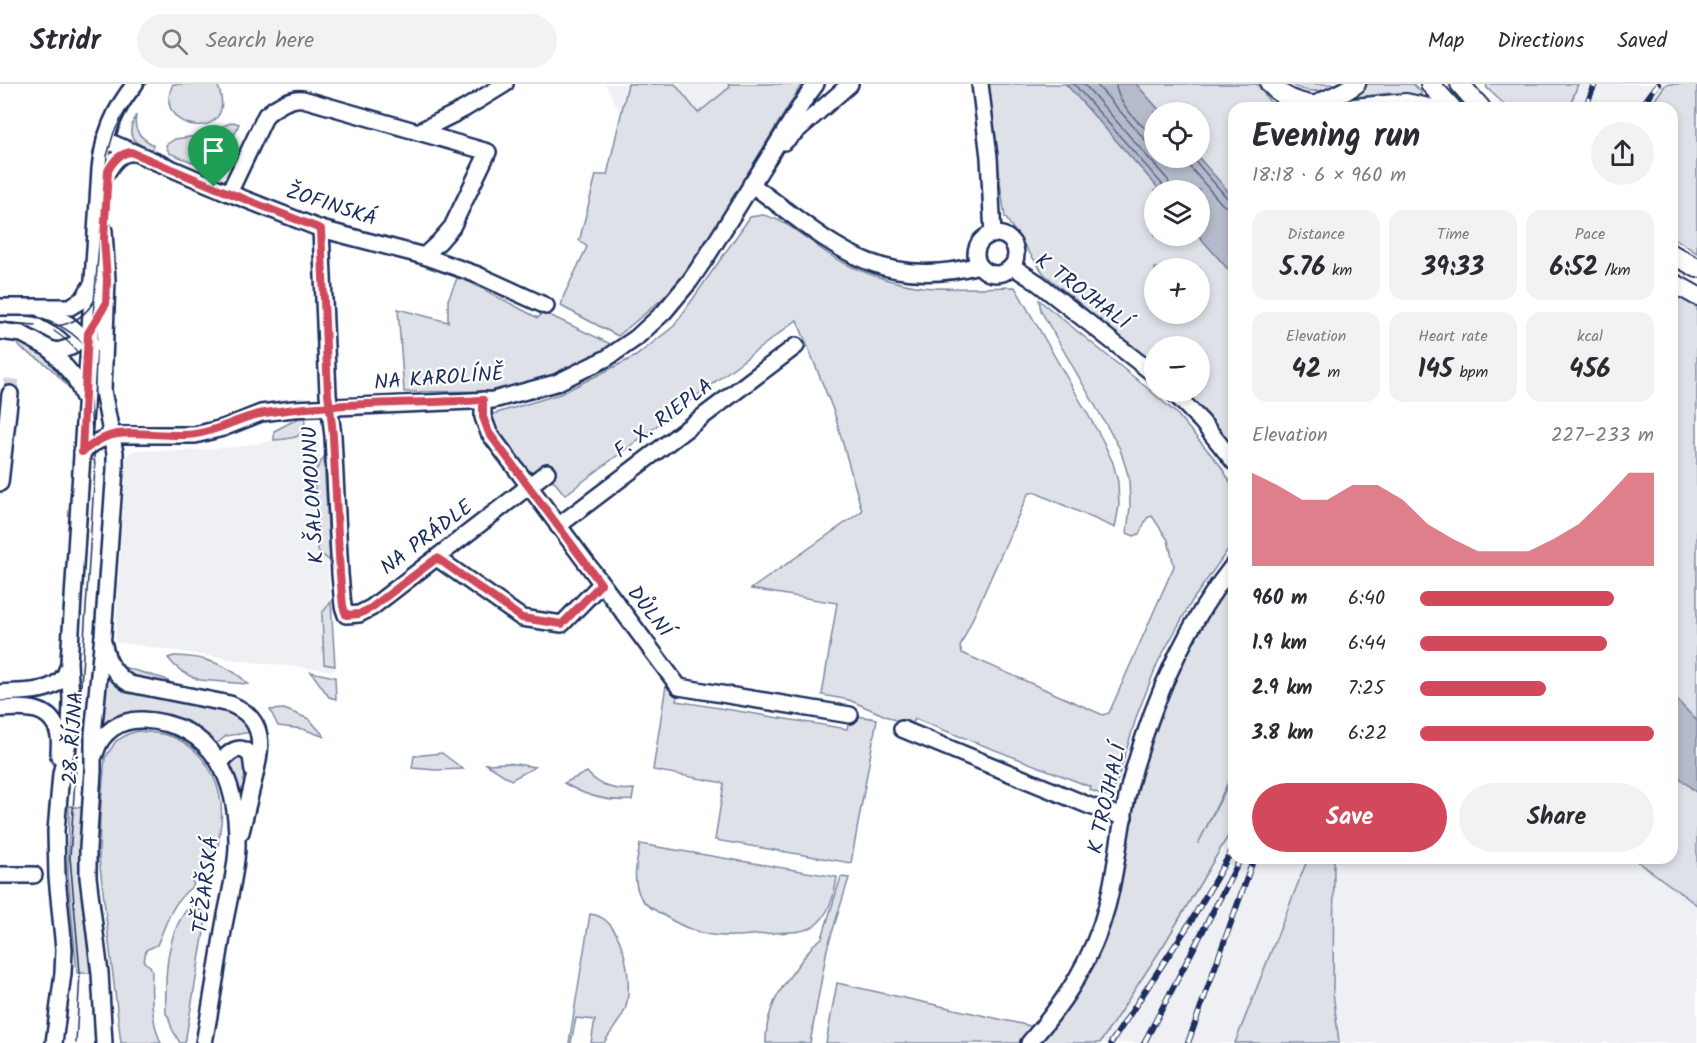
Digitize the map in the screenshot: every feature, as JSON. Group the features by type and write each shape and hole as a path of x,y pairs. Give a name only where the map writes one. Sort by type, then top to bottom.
{"main road":[{"path":"1270,84 1278,92 1301,102"},
{"path":"1321,102 1356,84"},
{"path":"1430,84 1446,102"},
{"path":"1460,84 1476,102"},
{"path":"1475,84 1487,102"},
{"path":"1678,257 1697,268"},
{"path":"1678,285 1697,296"}],"street":[{"path":"109,142 111,124 123,99 135,84"},
{"path":"418,132 464,109 505,84"},
{"path":"772,152 804,99 816,84"},
{"path":"772,152 850,84"},
{"path":"980,84 991,176 993,235"},
{"path":"229,193 263,119 273,109 299,98 488,152 452,227 424,256"},
{"name":"ŽOFINSKÁ","path":"109,142 321,229 424,256 478,275 546,306"},
{"name":"28. ŘÍJNA","path":"104,1043 100,974 88,877 93,728 103,635 115,469 115,453 103,395 107,280 104,238 109,142"},
{"name":"28. ŘÍJNA","path":"54,1043 63,973 63,933 56,845 61,774 70,734 71,699 68,667 87,337 100,161 109,142"},
{"path":"108,171 120,156 127,152 135,153"},
{"name":"NA KAROLÍNĚ","path":"111,435 195,435 223,428 261,413 330,406 493,400 556,383 607,358 636,338 664,312 710,253 772,152"},
{"path":"751,184 831,243 878,266 924,274 979,265"},
{"name":"K ŠALOMOUNU","path":"321,229 340,574 346,615"},
{"path":"993,235 1003,236 1012,242 1016,253 1012,266 1007,271 995,274 989,273 979,265 976,252 981,241 993,235"},
{"name":"K TROJHALÍ","path":"1012,266 1038,283 1144,366"},
{"path":"0,308 73,306 83,299 91,286"},
{"path":"0,331 22,334 50,349 67,350 87,337 106,304"},
{"path":"33,308 46,311 87,337 100,357 103,369"},
{"name":"F. X. RIEPLA","path":"558,526 796,346"},
{"path":"50,349 78,382 84,402"},
{"path":"0,483 10,394"},
{"path":"437,558 522,618 543,622 562,624 601,584 489,433 483,417 483,400"},
{"path":"1183,402 1228,454"},
{"path":"82,452 111,435"},
{"name":"NA PRÁDLE","path":"346,615 359,614 371,608 547,472"},
{"name":"K TROJHALÍ","path":"1029,1043 1069,994 1090,954 1107,906 1130,782 1150,714 1192,628 1228,573"},
{"name":"DŮLNÍ","path":"601,584 679,687 850,715"},
{"path":"103,635 105,652 112,668 130,684 230,704 248,716 258,730 261,747 237,847"},
{"path":"0,693 56,686 64,677 68,667"},
{"path":"0,709 32,708 51,719 58,734 61,774"},
{"name":"TĚŽAŘSKÁ","path":"93,771 96,749 105,734 117,726 136,720 161,723 186,732 206,747 220,763 232,790 237,847 204,1043"},
{"path":"902,729 1090,806 1124,817"},
{"path":"220,763 233,750 238,748 247,751 253,763 252,786"},
{"path":"0,875 34,874"}],"shaded area":[{"path":"173,84 217,84 222,103 218,116 208,124 196,125 183,122 173,114 169,101"},
{"path":"605,84 748,84 671,129 634,139"},
{"path":"628,84 675,84 698,113 730,87 728,84 802,84 680,284 618,336 561,306 587,247 579,240 596,175 607,175"},
{"path":"986,84 1066,84 1151,180 1144,180 1144,246 1208,246 1228,269 1228,441 1191,402 1210,402 1210,336 1144,336 1144,357 1044,274 1005,217"},
{"path":"1136,84 1257,84 1270,102 1228,102 1228,191 1208,168 1210,168 1210,102 1152,102"},
{"path":"1291,84 1342,84 1329,89 1310,91"},
{"path":"1368,84 1413,84 1421,95 1391,93 1356,97"},
{"path":"1486,84 1578,84 1571,102 1502,102 1487,88"},
{"path":"1578,84 1666,84 1653,102 1571,102"},
{"path":"1666,84 1697,84 1697,253 1678,240 1678,102 1653,102"},
{"path":"136,115 137,129 141,136 153,145 152,151 132,138 131,129"},
{"path":"233,122 239,124 219,169 212,170 169,153 166,145 175,139 197,136"},
{"path":"763,215 792,228 838,260 889,280 933,288 1015,287 1102,439 1113,463 1118,482 1119,506 1115,528 1034,492 1028,494 960,647 962,653 1103,715 1109,713 1174,566 1168,540 1152,516 1147,518 1139,534 1134,536 1127,533 1130,506 1129,478 1120,449 1041,311 1039,300 1144,385 1144,402 1163,402 1176,413 1220,465 1228,478 1228,550 1192,601 1158,662 1137,715 1112,798 1090,790 1091,787 915,719 911,727 849,700 822,695 837,603 751,589 862,511 834,412 797,320 565,495 543,468 525,481 483,417 560,394 636,356 674,326 750,217"},
{"path":"458,276 538,318 543,312 613,345 583,365 541,381 499,391 404,392 398,309 448,322 448,300"},
{"path":"1678,297 1697,306 1697,721 1678,701"},
{"path":"14,339 35,348 54,362 70,380 80,400 53,371 20,347"},
{"path":"305,417 305,425 300,434 292,438 274,440 274,431"},
{"path":"318,433 335,671 243,661 115,642 126,456 134,450 185,451 235,447"},
{"path":"328,450 329,459 324,460 330,561 318,551 314,473"},
{"path":"1228,585 1228,782 1198,844 1228,785 1228,836 1165,943 1100,1043 1040,1043 1076,996 1098,956 1113,907 1135,795 1157,720 1174,677 1208,615"},
{"path":"331,602 335,666 324,664 322,613"},
{"path":"174,656 214,662 232,671 248,684 200,680 179,669 168,658"},
{"path":"116,665 165,679 183,691 139,683"},
{"path":"104,669 117,680 218,705 244,719 252,732 226,736 215,745 175,719 146,712 116,717 101,725"},
{"path":"311,672 335,677 336,699 329,697"},
{"path":"670,682 679,687 676,701 847,729 850,715 877,719 851,863 715,840 724,783 653,770 666,685"},
{"path":"284,709 309,719 325,737 303,729 278,726 270,710"},
{"path":"138,731 170,736 195,751 212,774 221,802 219,839 213,863 192,881 194,885 175,905 157,945 146,950 144,962 150,966 152,971 153,1017 161,1043 121,1043 99,858 105,758 116,741"},
{"path":"238,753 249,762 242,808 229,762"},
{"path":"442,753 463,769 412,768 414,756"},
{"path":"508,763 535,767 511,780 486,764"},
{"path":"587,772 597,781 608,786 634,789 632,800 597,797 564,783"},
{"path":"1678,776 1697,793 1697,905 1641,864 1678,864"},
{"path":"69,806 83,808 81,879 90,973 77,973 68,874"},
{"path":"1228,836 1228,864 1306,864 1235,1043 1100,1043 1165,943"},
{"path":"640,844 837,877 835,890 824,916 814,926 805,930 729,936 704,934 678,924 651,908 641,898 635,878"},
{"path":"1306,864 1334,864 1333,992 1339,1043 1235,1043"},
{"path":"1334,864 1641,864 1697,905 1697,1043 1339,1043 1333,992"},
{"path":"841,877 849,878 827,949 810,1043 766,1043 767,1028 774,1002 780,990 813,945 822,938"},
{"path":"198,905 197,909 204,912 206,920 185,1043 180,1043 166,1014 168,958 180,919 188,908"},
{"path":"590,914 610,925 618,936 623,949 628,978 627,1002 621,1018 604,1043 591,1043 595,1020 576,1018 571,1043 569,1043"},
{"path":"837,983 1035,1027 1020,1043 826,1043"}],"water":[{"path":"1066,84 1136,84 1152,102 1144,102 1144,168 1208,168 1228,191 1228,269 1208,246 1210,246 1210,180 1151,180"},
{"path":"1678,701 1697,721 1697,793 1678,776"}],"tunnel":[{"path":"10,394 12,378"}],"tram line":[{"path":"76,1043 80,973 70,857 95,468 89,394 94,302 107,156 114,132 124,113 146,84"},
{"path":"56,326 78,318 94,301"},
{"path":"23,315 53,323 71,333 91,355"},
{"path":"0,322 35,325"},
{"path":"54,331 75,349 87,372"}],"railway":[{"path":"1588,102 1595,84"},
{"path":"1644,102 1658,84"},
{"path":"1111,1043 1193,918 1228,857"},
{"path":"1144,1043 1238,864"},
{"path":"1188,1043 1252,864"}],"route":[{"path":"214,187 131,152 120,156 108,171 104,232 106,304 88,333 82,452 111,435 195,435 223,428 261,413 330,406 483,400 483,417 489,433 601,584 562,624 522,618 437,558 371,608 359,614 346,615 340,574 333,436 330,406 328,394 321,229 214,187"}]}
